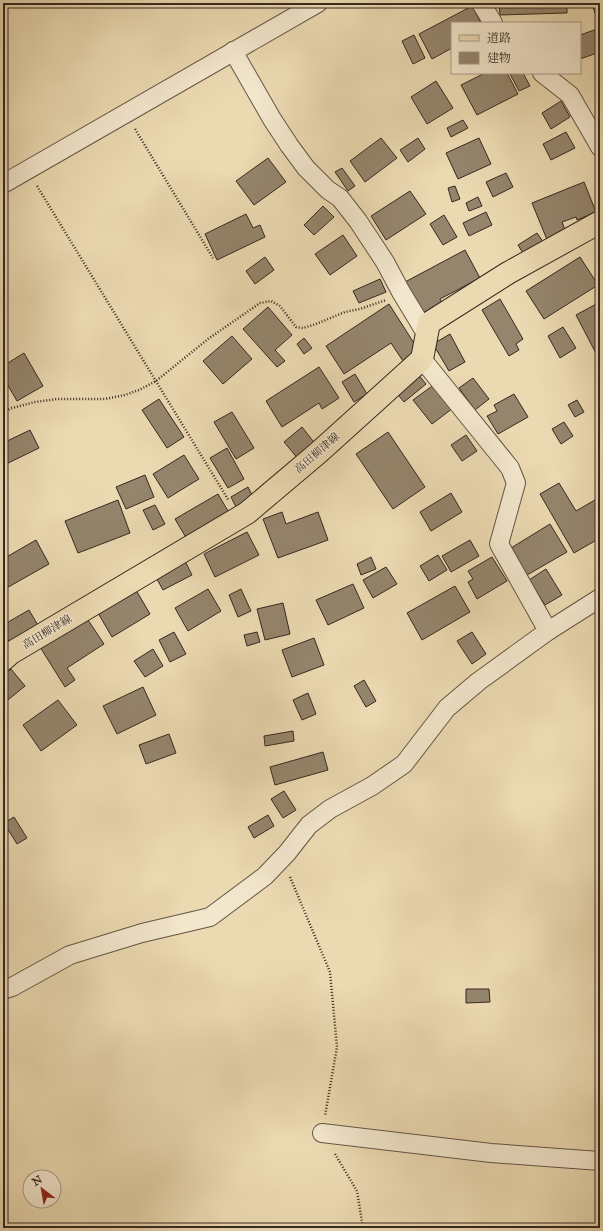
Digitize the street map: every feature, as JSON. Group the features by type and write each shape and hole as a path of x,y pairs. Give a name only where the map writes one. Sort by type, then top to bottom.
{"main road":[{"path":"422,359 429,323 508,273 600,222"},
{"name":"高田柳津線","path":"6,652 247,513 318,453 422,359"}],"street":[{"path":"3,184 318,3"},
{"path":"481,3 492,22"},
{"path":"234,51 272,119 289,145 314,177 328,190 340,198 385,262 427,335"},
{"path":"543,74 570,95 600,147"},
{"path":"422,359 510,468 516,483 499,544 548,631"},
{"path":"3,990 12,987 70,955 142,933 210,917 265,876 309,825 330,809 372,786 404,764 447,708 479,681 548,631 600,598"},
{"path":"322,1133 491,1153 600,1161"}],"path":[{"path":"125,114 213,258"},
{"path":"27,170 239,517"},
{"path":"3,412 35,402 58,399 105,399 125,395 139,390 156,381 208,339 260,303 271,301 280,306 296,327 303,328 345,312 378,304 401,292"},
{"path":"282,858 330,972 337,1047 322,1133 358,1191 363,1228"}],"building":[{"path":"499,3 567,3 567,13 500,15"},
{"path":"600,4 600,22 598,22 593,7"},
{"path":"472,6 480,22 451,22 451,49 432,59 419,34"},
{"path":"600,28 600,52 581,59 581,35"},
{"path":"414,35 425,58 413,64 402,41"},
{"path":"483,74 508,74 518,94 477,115 461,85"},
{"path":"510,74 524,74 530,86 519,91"},
{"path":"436,81 453,108 427,124 411,97"},
{"path":"561,101 570,117 551,129 542,113"},
{"path":"463,120 468,128 451,137 447,128"},
{"path":"566,132 575,148 551,160 543,144"},
{"path":"381,138 397,158 365,182 350,161"},
{"path":"418,138 425,149 408,162 400,150"},
{"path":"479,138 491,164 458,179 446,153"},
{"path":"268,158 286,182 254,205 236,181"},
{"path":"342,168 355,186 348,191 335,172"},
{"path":"506,173 513,187 493,197 486,182"},
{"path":"584,182 596,212 577,220 576,217 562,222 567,235 548,242 532,203"},
{"path":"455,186 460,199 452,202 448,188"},
{"path":"410,191 426,214 386,240 371,216"},
{"path":"478,197 482,206 469,211 466,203"},
{"path":"323,206 334,217 314,235 304,225"},
{"path":"486,212 492,225 469,236 463,223"},
{"path":"246,214 253,228 260,225 265,237 217,260 205,234"},
{"path":"444,215 457,237 443,245 430,224"},
{"path":"537,233 546,246 526,258 518,245"},
{"path":"343,235 357,256 330,275 315,254"},
{"path":"465,250 480,278 440,299 443,305 423,316 405,282"},
{"path":"265,257 274,270 255,284 246,271"},
{"path":"580,257 598,285 544,319 526,291"},
{"path":"380,279 386,292 359,303 353,291"},
{"path":"500,299 523,339 516,344 519,350 509,356 482,310"},
{"path":"600,302 600,361 576,315"},
{"path":"389,304 419,351 403,361 391,343 344,374 326,346"},
{"path":"268,307 292,335 275,350 285,361 277,367 243,329"},
{"path":"563,327 576,348 560,358 548,336"},
{"path":"450,334 465,362 449,371 433,344"},
{"path":"232,336 252,359 223,384 203,361"},
{"path":"304,338 312,348 304,354 297,344"},
{"path":"24,353 43,386 17,401 3,377 3,366"},
{"path":"319,367 339,398 322,409 319,403 282,427 266,401"},
{"path":"417,373 426,384 404,402 395,391"},
{"path":"355,374 367,394 354,402 342,382"},
{"path":"473,378 489,399 475,410 459,388"},
{"path":"435,384 453,408 432,424 413,400"},
{"path":"514,394 528,417 498,434 487,416 497,411 494,405"},
{"path":"159,399 184,437 167,448 142,410"},
{"path":"577,400 584,412 575,417 568,405"},
{"path":"232,412 254,448 236,459 214,422"},
{"path":"564,422 573,436 561,444 552,429"},
{"path":"302,427 317,446 299,460 284,442"},
{"path":"30,430 39,448 4,465 3,443"},
{"path":"388,432 425,487 393,509 356,454"},
{"path":"466,435 477,451 462,461 451,445"},
{"path":"227,448 244,479 228,488 210,458"},
{"path":"184,455 199,479 168,498 153,474"},
{"path":"145,475 154,497 126,509 116,487"},
{"path":"559,483 576,511 600,497 600,538 574,553 540,494"},
{"path":"248,487 253,497 236,507 231,497"},
{"path":"451,493 462,512 431,531 420,512"},
{"path":"218,494 231,516 188,541 175,519"},
{"path":"118,500 130,533 78,553 65,521"},
{"path":"155,505 165,524 153,530 143,510"},
{"path":"282,512 286,524 318,512 328,540 278,558 263,519"},
{"path":"550,524 567,552 527,575 511,548"},
{"path":"247,532 259,555 215,577 204,554"},
{"path":"36,540 49,564 3,590 3,559"},
{"path":"470,540 479,556 451,572 442,556"},
{"path":"438,555 447,570 429,581 420,566"},
{"path":"371,557 376,569 361,575 357,564"},
{"path":"492,557 507,581 477,599 468,582 473,579 468,571"},
{"path":"184,559 192,575 163,590 154,574"},
{"path":"386,567 397,584 373,598 363,580"},
{"path":"546,569 562,595 545,605 529,580"},
{"path":"353,584 364,608 328,625 316,600"},
{"path":"455,586 470,612 422,640 407,613"},
{"path":"208,589 221,611 188,631 175,608"},
{"path":"241,589 251,611 238,617 229,595"},
{"path":"136,590 150,614 112,637 98,613"},
{"path":"283,603 290,634 265,640 257,609"},
{"path":"29,610 39,627 11,644 3,631 3,625"},
{"path":"86,617 104,644 67,668 75,680 65,687 40,647"},
{"path":"174,632 186,654 170,662 159,640"},
{"path":"257,632 260,642 247,646 244,635"},
{"path":"472,632 486,654 472,664 457,641"},
{"path":"314,638 324,665 292,677 282,650"},
{"path":"153,649 163,666 145,677 134,661"},
{"path":"11,669 25,686 3,704 3,676"},
{"path":"364,680 376,701 366,707 354,686"},
{"path":"143,687 156,715 117,734 103,706"},
{"path":"308,693 316,714 302,720 293,700"},
{"path":"58,700 77,725 41,751 23,725"},
{"path":"293,731 294,741 265,746 264,736"},
{"path":"169,734 176,753 146,764 139,745"},
{"path":"323,752 328,770 275,785 270,767"},
{"path":"284,791 296,810 283,818 271,799"},
{"path":"268,815 274,826 254,838 248,827"},
{"path":"14,817 27,838 17,844 4,823"},
{"path":"466,989 489,989 490,1002 466,1003"}]}
